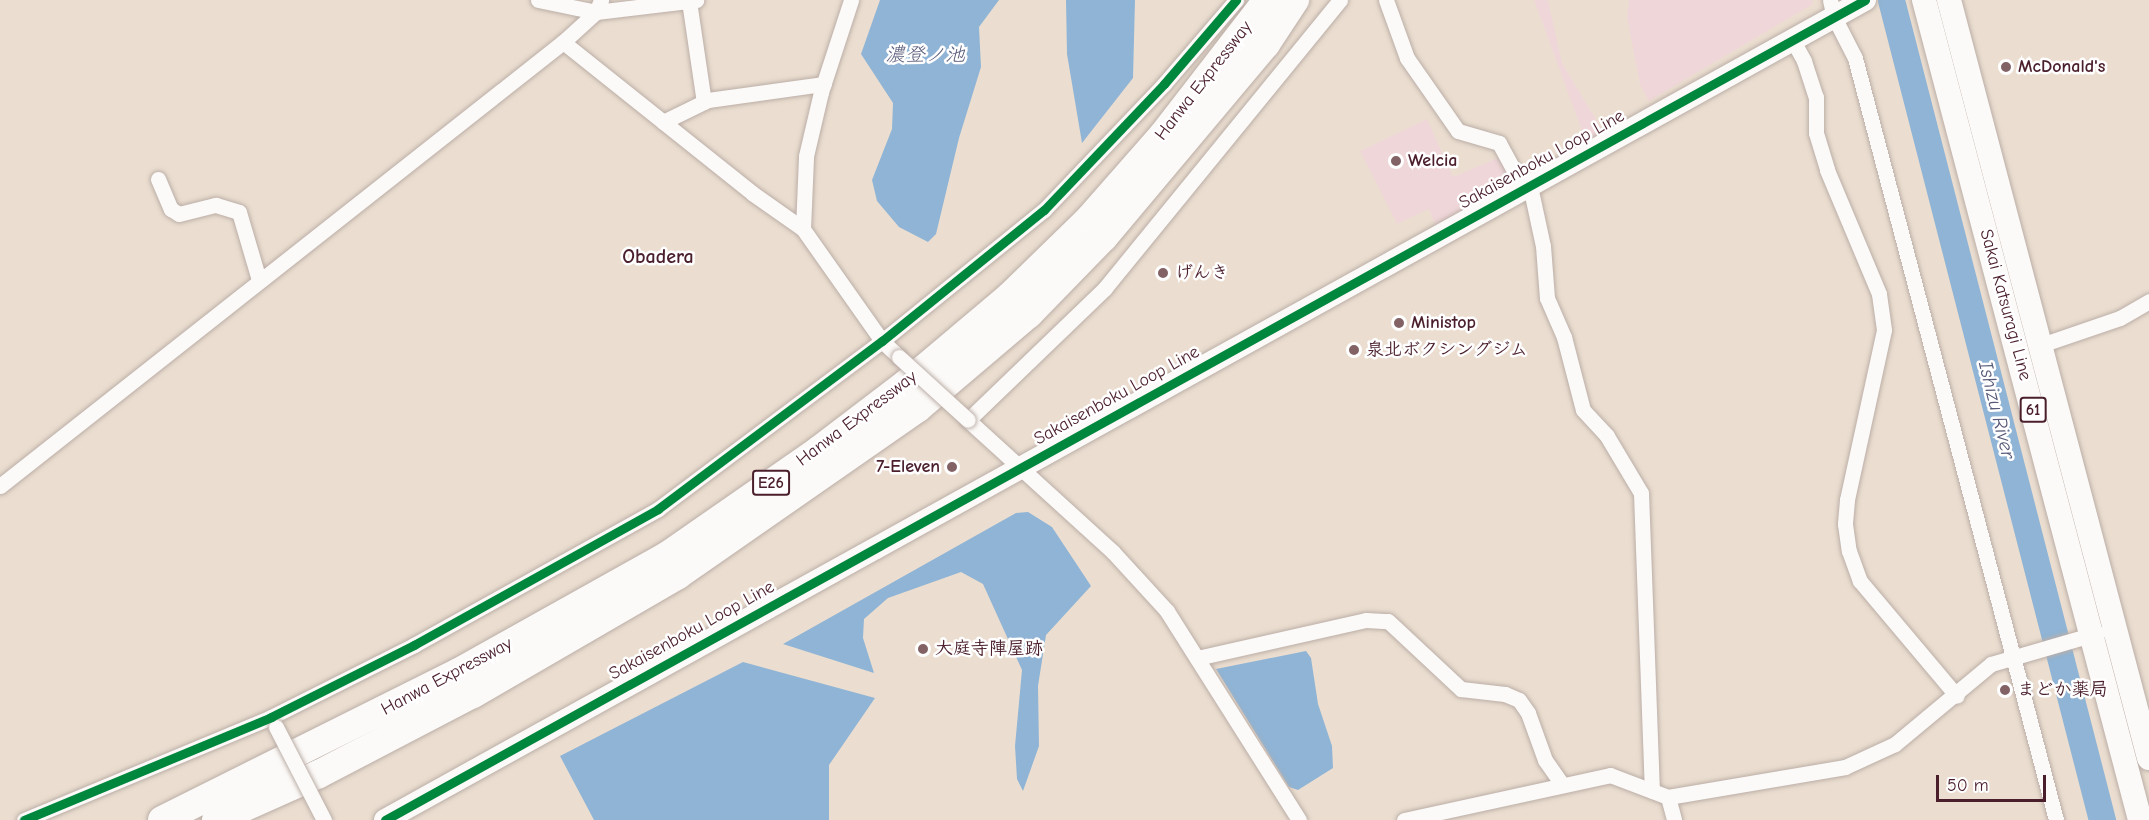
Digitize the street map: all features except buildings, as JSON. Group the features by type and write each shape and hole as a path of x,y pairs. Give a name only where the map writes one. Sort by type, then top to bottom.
{"highway":[{"name":"Hanwa Expressway","path":"162,820 459,672 658,561 819,450 907,383 1010,296 1089,219 1162,136 1267,0"},
{"name":"Hanwa Expressway","path":"216,820 319,774 473,694 668,581 918,408 1029,314 1104,237 1244,70 1295,0"}],"main road":[{"name":"Sakai Katsuragi Line","path":"1924,0 2083,637 2140,820"},
{"name":"Sakai Katsuragi Line","path":"1949,0 2149,758"},
{"name":"Sakaisenboku Loop Line","path":"385,820 1527,188 1792,39 1844,7"}],"street":[{"path":"538,0 598,6 692,1 704,102"},
{"path":"803,229 806,156 824,84 850,0"},
{"path":"24,820 273,722 658,509 882,341 1044,210 1164,84 1236,0"},
{"path":"968,420 1106,288 1340,0"},
{"path":"1386,0 1407,58 1458,131 1499,143 1527,188 1543,246 1546,298 1564,337 1583,410 1608,436 1641,493 1652,791"},
{"path":"0,486 562,42 598,6"},
{"path":"1844,7 1855,58 2056,820"},
{"path":"1792,39 1816,97 1816,133 1827,170 1879,294 1884,330 1847,500 1845,524 1849,551 1860,581 1957,696"},
{"path":"562,42 803,229 882,341 1113,552 1167,611 1299,820"},
{"path":"663,122 704,102 824,84"},
{"path":"158,179 171,208 179,214 216,205 239,212 259,280"},
{"path":"2041,345 2120,318 2149,301"},
{"path":"1197,657 1366,620 1388,621 1461,689 1506,694 1519,700 1528,713 1545,760 1562,784"},
{"path":"1404,820 1610,775 1668,797 1804,774 1869,758 1917,728 1957,696 1991,664 2115,629"},
{"path":"273,722 324,820"},
{"path":"1668,797 1674,820"}],"shaded area":[{"path":"1534,0 1548,0 1562,63 1603,131 1586,142"},
{"path":"1629,0 1812,0 1813,4 1649,101 1640,85 1627,17"},
{"path":"1427,119 1453,177 1500,157 1514,185 1436,227 1429,209 1397,224 1360,151"}],"water":[{"name":"濃登ノ池","path":"880,0 999,0 979,27 981,67 959,138 936,234 928,242 899,227 877,201 872,180 892,129 893,103 861,54"},
{"path":"1066,0 1135,0 1133,78 1082,143 1067,54"},
{"path":"1028,512 1052,527 1091,586 1046,635 1038,686 1039,746 1023,791 1017,779 1015,746 1022,670 983,584 961,572 888,598 864,619 863,638 874,673 783,644 1016,513"},
{"path":"1306,651 1311,658 1318,704 1332,746 1333,768 1298,790 1289,787 1216,669"},
{"path":"743,662 875,698 829,765 829,820 594,820 560,756"}],"waterway":[{"name":"Ishizu River","path":"1891,0 2102,820"}],"cycle path":[{"path":"24,820 271,717 414,645 658,509 882,341 1044,210 1164,84 1236,0"},
{"path":"385,820 1865,0"}],"place":[{"name":"McDonald's","path":"2006,67"},
{"name":"Welcia","path":"1396,161"},
{"name":"げんき","path":"1163,273"},
{"name":"Ministop","path":"1399,323"},
{"name":"泉北ボクシングジム","path":"1354,350"},
{"name":"7-Eleven","path":"952,467"},
{"name":"大庭寺陣屋跡","path":"923,649"},
{"name":"まどか薬局","path":"2005,690"}],"district":[{"name":"Obadera","path":"658,256"}]}
